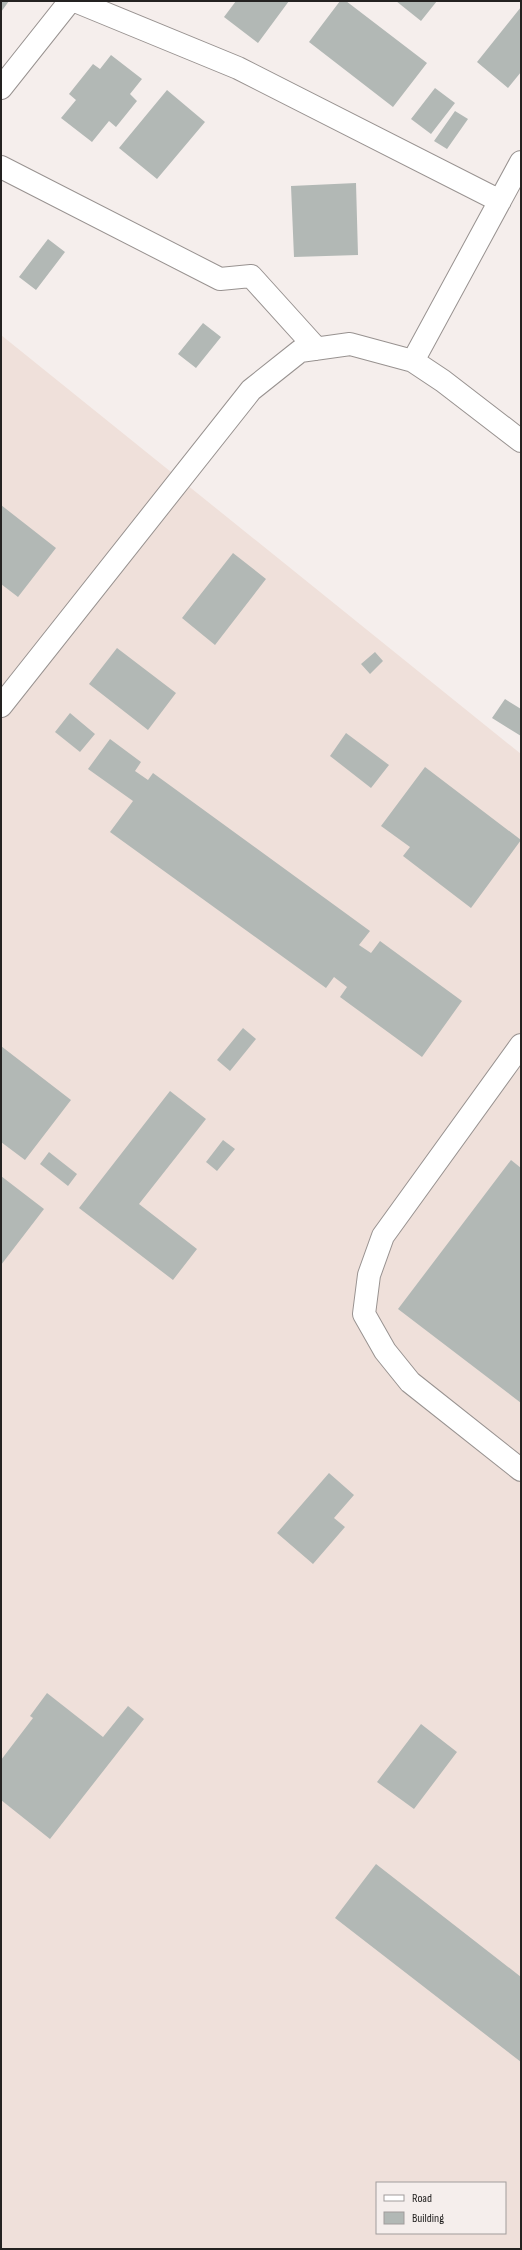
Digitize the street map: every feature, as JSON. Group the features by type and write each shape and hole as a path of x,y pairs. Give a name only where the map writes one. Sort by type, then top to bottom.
{"street":[{"path":"1,88 70,1"},
{"path":"75,1 238,68 500,201"},
{"path":"413,361 521,162"},
{"path":"1,167 220,279 251,276 317,349"},
{"path":"1,706 251,390 300,351 350,344 413,361 443,381 521,441"},
{"path":"521,1045 383,1236 369,1275 364,1314 384,1351 410,1382 521,1470"}],"shaded area":[{"path":"1,335 521,754 521,2249 1,2249"}],"building":[{"path":"1,1 9,1 1,12"},
{"path":"236,1 289,1 258,43 224,17"},
{"path":"340,1 346,1 427,63 393,107 309,42"},
{"path":"396,1 437,1 421,21"},
{"path":"521,7 521,72 508,88 477,62"},
{"path":"111,55 142,79 130,94 137,101 116,127 109,121 92,142 61,118 76,100 69,94 93,64 100,69"},
{"path":"435,88 455,103 431,134 411,119"},
{"path":"167,90 205,122 157,179 119,148"},
{"path":"455,111 468,119 447,149 434,141"},
{"path":"356,183 358,255 294,257 291,186"},
{"path":"48,239 65,252 36,290 19,277"},
{"path":"203,323 221,337 196,368 178,354"},
{"path":"1,505 56,548 18,597 1,584"},
{"path":"233,553 266,579 215,645 182,618"},
{"path":"117,648 176,693 148,730 89,684"},
{"path":"375,652 383,661 370,674 361,664"},
{"path":"505,699 521,709 521,736 492,718"},
{"path":"70,713 95,734 80,752 55,732"},
{"path":"346,733 389,765 371,788 330,756"},
{"path":"110,739 141,762 135,771 148,780 153,773 370,931 359,945 371,953 380,941 462,1001 422,1057 340,997 347,987 334,977 326,988 110,832 133,801 88,769"},
{"path":"425,767 521,840 471,908 403,856 410,847 381,826"},
{"path":"243,1028 256,1039 230,1071 217,1060"},
{"path":"1,1046 71,1100 25,1160 1,1142"},
{"path":"170,1091 206,1119 139,1204 197,1249 173,1280 79,1208"},
{"path":"223,1140 235,1149 217,1171 206,1162"},
{"path":"49,1152 77,1174 68,1186 40,1164"},
{"path":"511,1160 521,1168 521,1403 398,1309"},
{"path":"1,1176 44,1209 1,1265"},
{"path":"329,1473 354,1495 334,1518 345,1527 313,1564 277,1533"},
{"path":"47,1693 103,1737 128,1706 144,1719 50,1839 1,1800 1,1760 33,1718 30,1716"},
{"path":"421,1724 457,1752 414,1809 377,1782"},
{"path":"376,1864 521,1977 521,2062 335,1918"}]}
